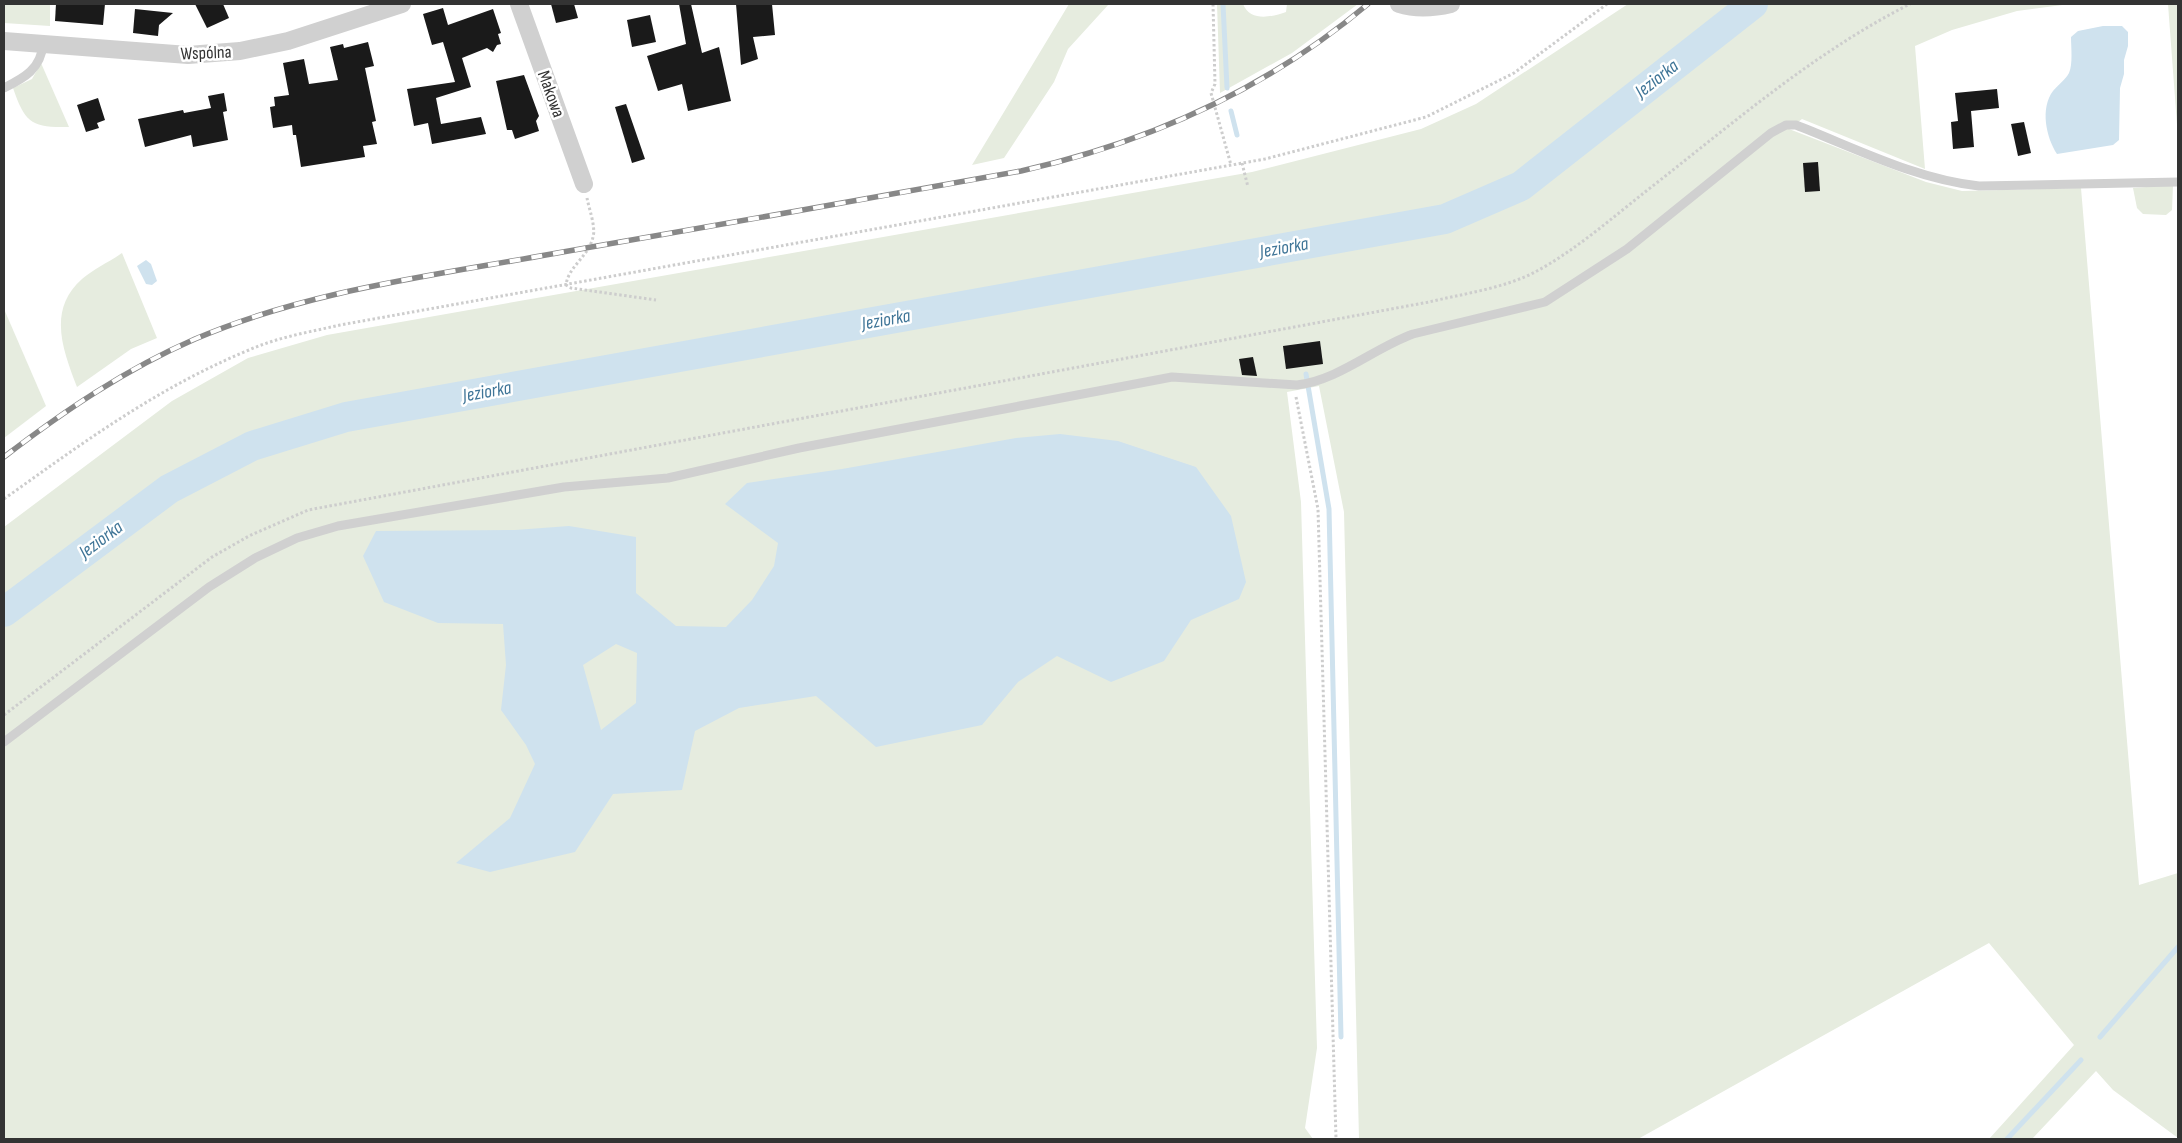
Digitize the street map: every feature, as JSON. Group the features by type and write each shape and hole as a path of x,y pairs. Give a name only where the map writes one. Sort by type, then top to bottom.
{"street":[{"name":"Wspólna","path":"4,41 188,55 240,51 288,41 402,4"},
{"name":"Makowa","path":"519,4 584,184"},
{"path":"1399,4 1416,8 1439,7 1450,4"}],"lane":[{"path":"4,88 27,76 42,52 43,44"},
{"path":"4,742 209,587 254,558 297,538 330,528 564,487 668,478 799,448 1172,377 1294,385 1316,383 1392,342 1413,334 1544,302 1627,249 1771,133 1786,125 1796,125 1927,176 1951,183 1979,186 2178,182"}],"path":[{"path":"1213,4 1215,84 1211,93 1231,165"},
{"path":"4,499 106,426 176,383 250,349 286,337 340,325 1242,163 1336,142 1426,117 1514,73 1607,4"},
{"path":"1284,329 1429,302 1491,287 1534,273 1610,220 1819,56 1874,22 1910,4"},
{"path":"1242,163 1248,187"},
{"path":"566,285 567,279 586,255 594,236 584,184"},
{"path":"566,285 571,288 656,300"},
{"path":"1294,385 1318,509 1336,1139"}],"shaded area":[{"path":"4,4 50,4 50,26 4,23"},
{"path":"1069,4 1109,4 1068,49 1054,82 1004,158 972,165"},
{"path":"1217,4 1243,4 1251,14 1262,17 1286,12 1287,4 1358,4 1292,53 1220,93"},
{"path":"1628,4 2070,4 2017,11 1952,30 1915,46 1925,169 1802,119 1789,129 1926,182 1962,191 2081,188 2139,885 2178,873 2178,1138 2113,1090 2096,1071 2032,1139 1989,1139 2074,1045 1989,943 1638,1139 1359,1139 1344,512 1319,386 1287,392 1301,502 1317,1048 1305,1128 1313,1139 4,1139 4,527 172,401 248,358 327,335 1252,172 1421,129 1476,104"},
{"path":"2168,4 2178,4 2178,138"},
{"path":"41,63 69,127 46,126 32,121 26,116 17,100 13,88 32,79"},
{"path":"2173,185 2172,210 2166,215 2143,214 2137,208 2133,188"},
{"path":"122,253 157,338 131,349 77,387 63,345 61,317 64,304 71,291 82,279"},
{"path":"4,309 46,406 4,438"}],"water":[{"path":"2103,26 2122,26 2128,32 2124,74 2120,88 2119,140 2113,145 2057,154 2047,131 2046,114 2049,98 2069,73 2071,37 2078,31"},
{"path":"146,260 151,264 157,281 152,285 146,284 137,266"},
{"path":"1060,434 1118,441 1196,467 1231,516 1246,582 1239,599 1191,620 1164,661 1111,682 1057,656 1018,682 982,725 876,747 816,696 739,708 695,731 682,790 613,794 575,852 490,872 456,863 510,818 535,764 526,745 501,710 506,665 503,624 438,623 384,602 363,556 376,531 515,530 569,526 636,537 636,593 676,626 726,627 752,600 774,566 778,543 725,504 747,483 842,469 1016,438","holes":["616,644 637,653 636,703 601,730 583,665"]}],"building":[{"path":"56,4 105,4 103,25 55,21"},
{"path":"195,4 223,4 229,18 207,28"},
{"path":"551,4 574,4 578,18 556,23"},
{"path":"679,4 691,4 702,53 719,47 731,101 688,111 682,84 658,91 647,56 686,44"},
{"path":"736,4 772,4 775,35 753,37 758,59 741,65"},
{"path":"443,8 448,25 493,9 501,33 498,34 501,44 497,45 493,52 487,48 462,58 471,87 436,98 441,124 481,117 486,134 432,144 428,123 414,126 407,89 455,82 443,42 432,45 423,14"},
{"path":"135,9 173,13 159,25 158,36 133,33"},
{"path":"650,15 656,42 632,47 627,20"},
{"path":"368,42 374,66 365,68 376,121 372,122 377,144 363,146 365,157 301,167 296,135 293,135 292,125 273,128 270,107 275,106 274,97 289,95 283,63 304,59 309,84 338,80 330,47 343,44 344,48"},
{"path":"524,75 539,116 536,121 539,131 515,139 512,130 507,130 496,81"},
{"path":"1997,89 1999,108 1971,111 1974,147 1953,149 1951,122 1958,121 1955,93"},
{"path":"224,93 227,111 223,112 228,140 193,147 191,135 145,147 138,119 183,110 184,113 211,108 208,96"},
{"path":"98,98 105,120 97,123 99,128 86,132 77,105"},
{"path":"626,104 645,159 632,163 615,107"},
{"path":"2024,122 2031,153 2018,156 2011,124"},
{"path":"1818,162 1820,191 1805,192 1803,163"},
{"path":"1320,341 1323,364 1286,369 1283,346"},
{"path":"1253,357 1257,376 1242,375 1239,359"}],"waterway":[{"path":"1223,4 1227,88"},
{"name":"Jeziorka","path":"4,612 169,489 252,446 346,417 1445,219 1521,186 1753,4"},
{"path":"1231,111 1237,135"},
{"path":"1306,374 1329,509 1341,1037"},
{"path":"2100,1037 2178,947"},
{"path":"2007,1139 2081,1060"}],"railway":[{"path":"4,457 73,407 144,364 195,339 279,309 408,279 1021,171 1115,145 1205,109 1248,87 1289,62 1368,4"}]}
